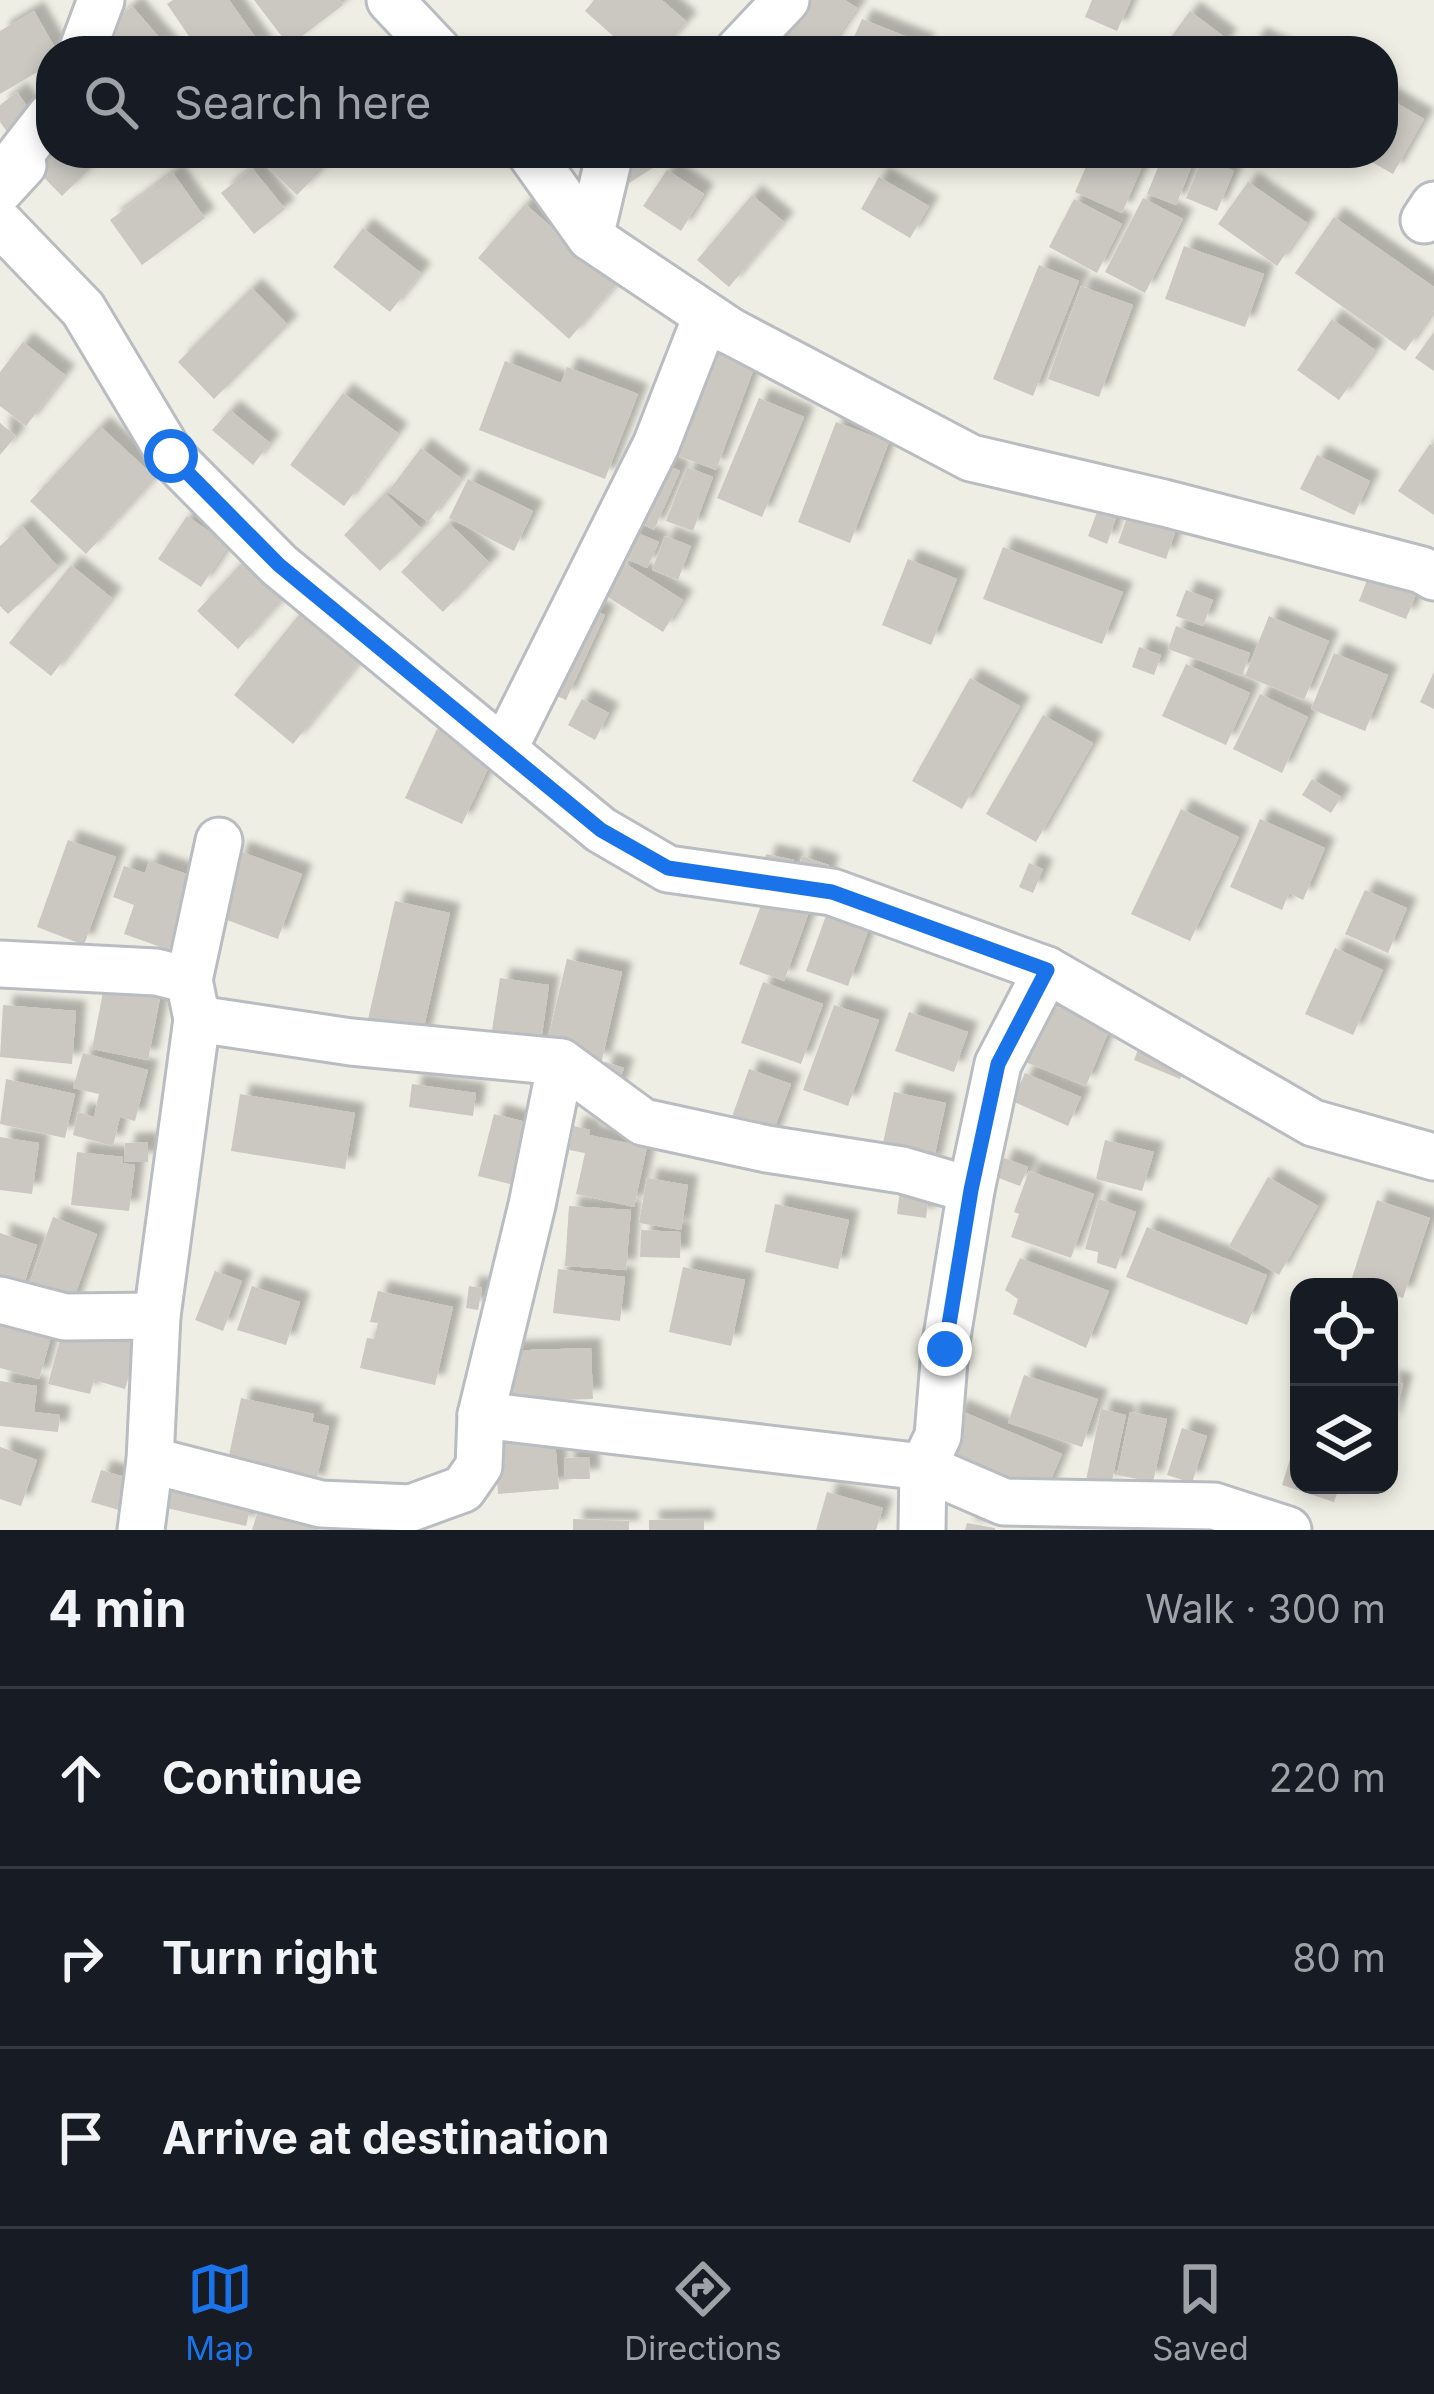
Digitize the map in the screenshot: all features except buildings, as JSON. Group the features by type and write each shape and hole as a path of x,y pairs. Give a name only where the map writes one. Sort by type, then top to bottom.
{"street":[{"path":"87,36 100,0"},
{"path":"390,0 424,36"},
{"path":"752,36 786,0"},
{"path":"0,190 23,165 19,156 36,134"},
{"path":"541,168 590,237 730,331 971,458 1164,502 1421,570 1434,578"},
{"path":"590,237 606,168"},
{"path":"0,223 83,309 171,456 279,565 601,830 668,868 832,892 1047,970 1313,1123 1434,1156"},
{"path":"504,748 656,445 704,322 730,331"},
{"path":"141,1530 150,1460 157,1316 193,999 219,841"},
{"path":"0,964 156,972 193,999 351,1042 561,1062 643,1122 767,1149 902,1170 971,1190"},
{"path":"922,1530 923,1467 938,1436 945,1349 998,1064 1047,970"},
{"path":"150,1460 321,1504 411,1508 464,1489 479,1466 481,1415 561,1062"},
{"path":"0,1300 64,1316 157,1316"},
{"path":"481,1415 923,1467 1004,1502 1214,1506 1288,1530"}],"route":[{"path":"171,456 279,565 601,830 668,868 832,892 1047,970 998,1064 945,1349"}]}
